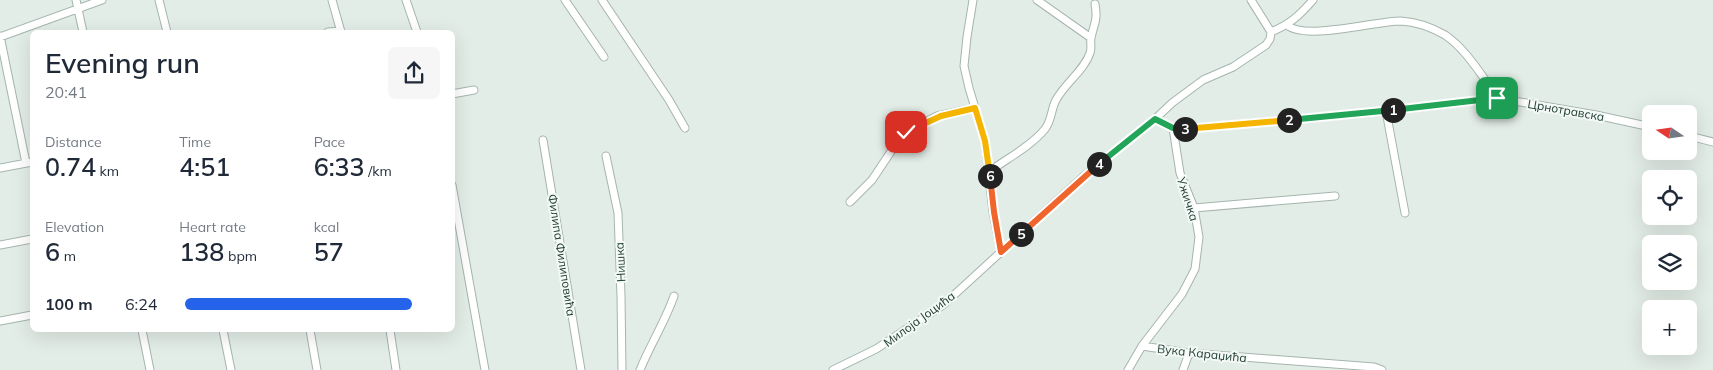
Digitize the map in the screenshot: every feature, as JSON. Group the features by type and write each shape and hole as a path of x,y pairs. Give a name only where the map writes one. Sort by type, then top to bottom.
{"street":[{"path":"76,0 83,30"},
{"path":"0,168 29,163 0,36 102,0"},
{"path":"159,0 166,30"},
{"path":"332,0 340,30"},
{"path":"406,0 416,30"},
{"path":"565,0 604,57"},
{"path":"602,0 669,100 685,128"},
{"path":"973,0 964,66 985,141 1001,252"},
{"path":"1037,0 1091,38"},
{"path":"1251,0 1271,32 1287,25 1298,17 1313,0"},
{"path":"990,171 1026,146 1045,129 1052,116 1055,102 1066,85 1085,63 1090,52 1091,38 1097,16 1095,4"},
{"path":"1287,25 1291,29 1320,32 1382,22 1402,21 1426,26 1446,36 1463,51 1497,98"},
{"name":"Милоја Јоцића","path":"833,370 876,350 943,305 1084,176 1172,103 1203,80 1233,67 1266,45 1270,39 1271,32"},
{"path":"455,93 474,90"},
{"name":"Црнотравска","path":"1155,119 1173,128 1186,129 1386,111 1497,98 1642,125"},
{"path":"850,202 872,180 906,132 937,116 975,108"},
{"path":"1386,111 1405,213"},
{"name":"Ужичка","path":"1128,370 1142,346 1182,294 1195,269 1199,237 1194,208 1180,172 1173,128"},
{"path":"1698,138 1713,142"},
{"name":"Филипа Филиповића","path":"543,140 581,370"},
{"name":"Нишка","path":"606,156 618,212 622,370"},
{"path":"1194,208 1335,196"},
{"path":"455,207 485,370"},
{"path":"0,245 30,240"},
{"path":"640,370 674,296"},
{"path":"0,321 30,315"},
{"path":"142,332 150,370"},
{"path":"223,332 231,370"},
{"path":"310,332 317,370"},
{"path":"390,332 396,370"},
{"name":"Вука Караџића","path":"1142,346 1189,353 1374,367 1381,370"},
{"path":"1183,370 1189,353"}],"route":[{"path":"906,132 937,116 975,108 985,141 1001,252 1084,176 1155,119 1173,128 1186,129 1386,111 1497,98"}]}
